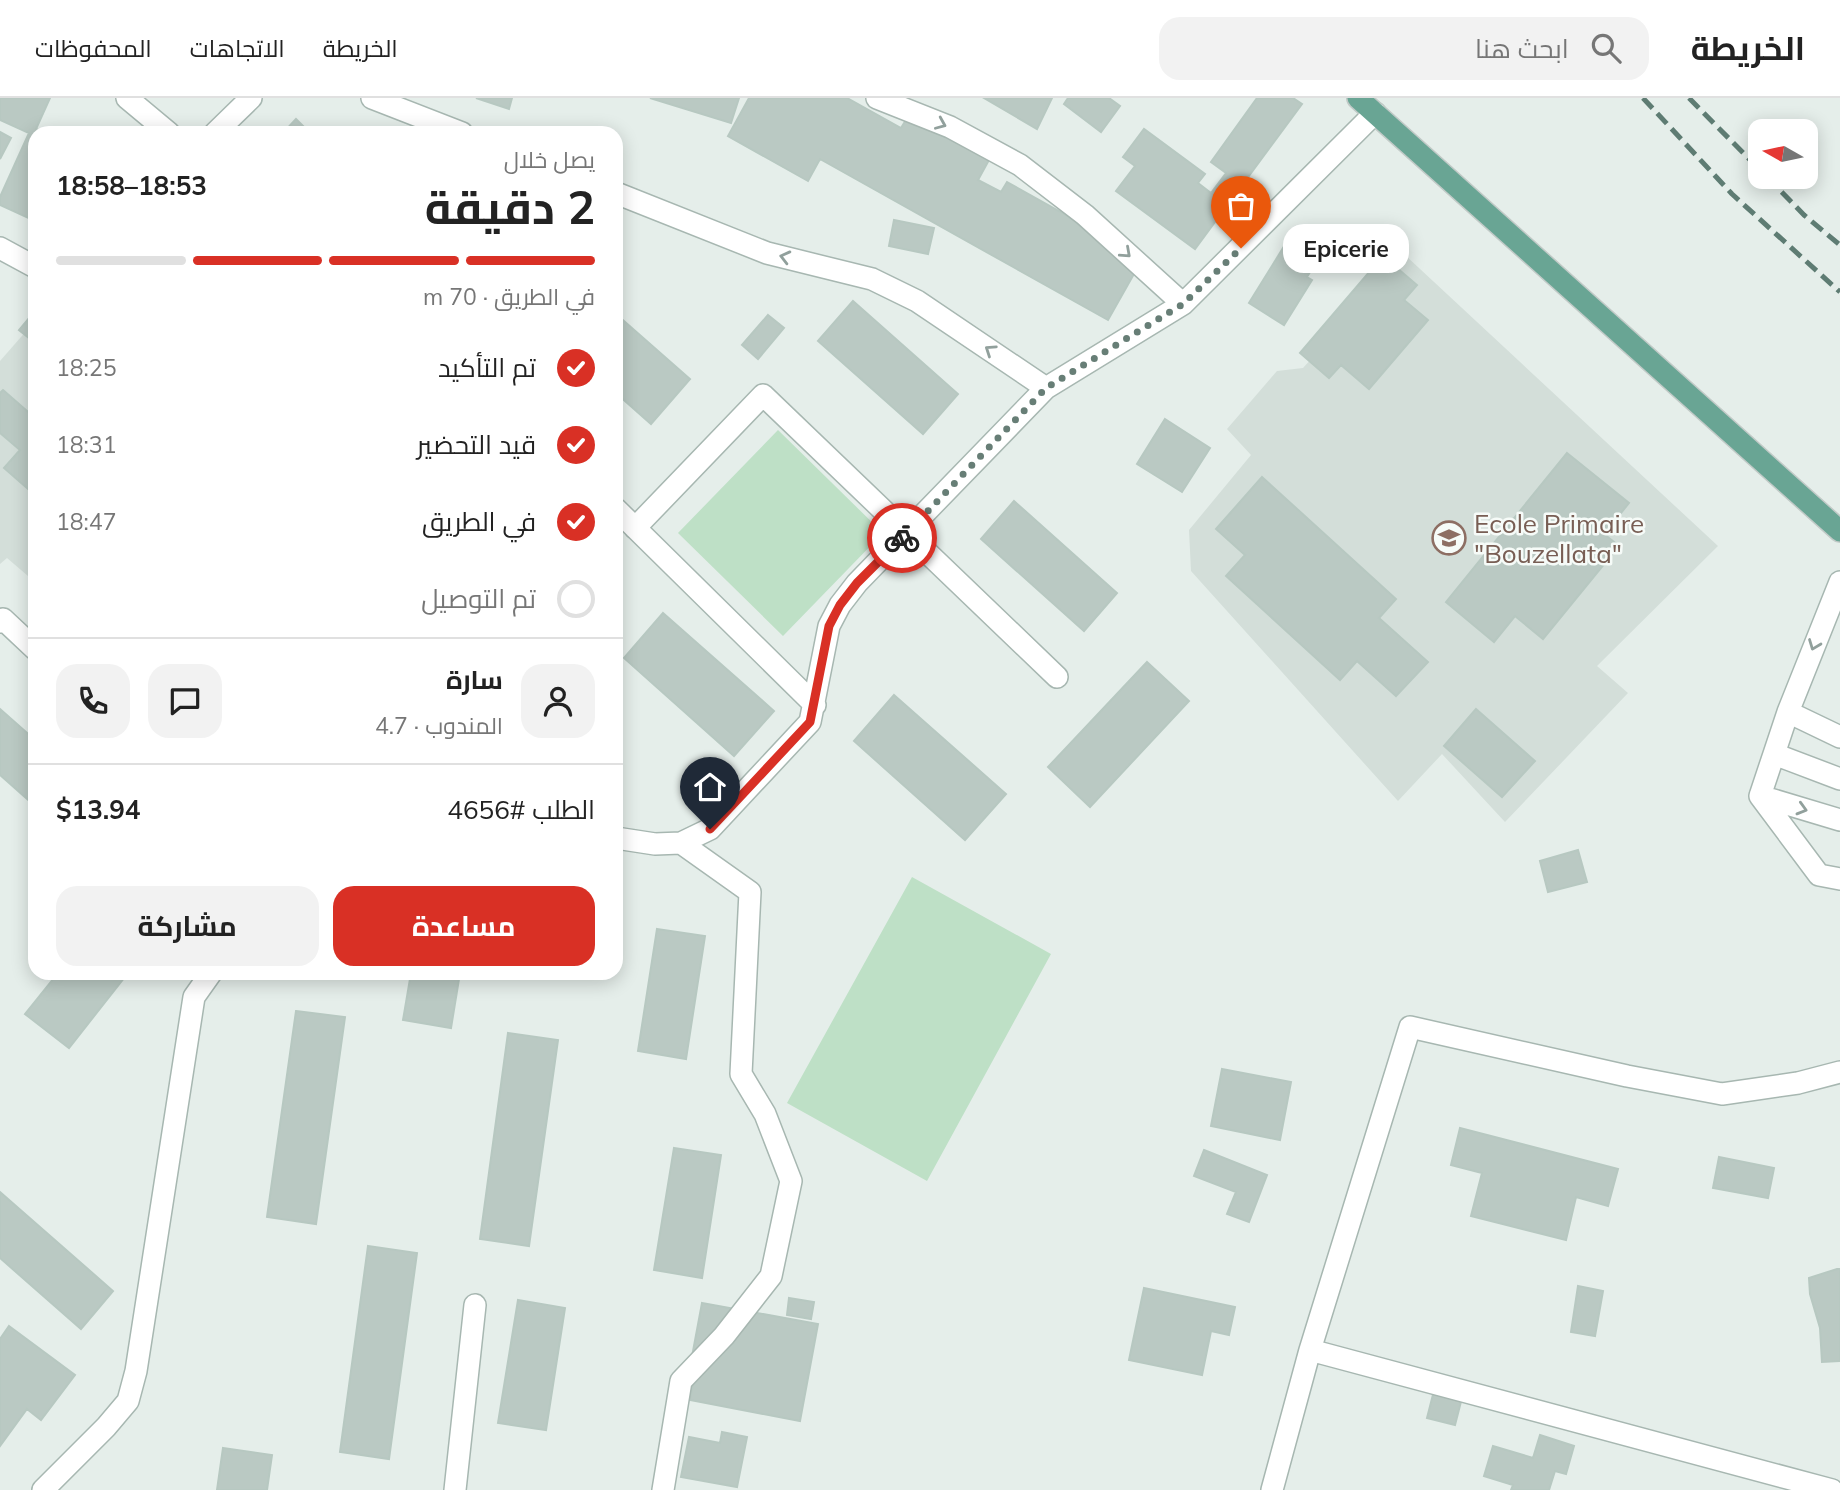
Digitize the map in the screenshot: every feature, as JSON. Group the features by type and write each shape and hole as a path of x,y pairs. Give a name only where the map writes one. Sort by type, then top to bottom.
{"main road":[{"path":"1358,98 1840,531"}],"street":[{"path":"127,98 161,126"},
{"path":"222,126 251,98"},
{"path":"372,98 444,126"},
{"path":"877,98 950,127 1020,165 1085,215 1183,304"},
{"path":"623,839 655,844 681,843 710,829 810,722 829,626 857,583 1046,388 1183,304 1375,113"},
{"path":"623,196 767,253 872,279 917,301 1046,388"},
{"path":"0,248 28,264"},
{"path":"635,528 763,395 1057,677"},
{"path":"623,516 815,705"},
{"path":"1760,796 1788,712 1840,582"},
{"path":"0,622 3,619 28,642"},
{"path":"1788,712 1840,737"},
{"path":"1774,754 1840,779"},
{"path":"1760,796 1840,820"},
{"path":"1760,796 1819,875 1840,879"},
{"path":"663,1490 681,1381 724,1336 771,1276 790,1181 765,1114 741,1074 750,892 681,843"},
{"path":"43,1490 128,1401 136,1371 194,997 192,980"},
{"path":"194,997 206,980"},
{"path":"1272,1490 1310,1350 1410,1027 1627,1076 1721,1094 1798,1083 1840,1072"},
{"path":"455,1490 475,1306"},
{"path":"1310,1350 1832,1490"}],"shaded area":[{"name":"Ecole Primaire \"Bouzellata\"","path":"1405,255 1718,546 1597,666 1628,693 1505,822 1442,754 1398,801 1191,571 1189,530 1251,455 1227,429 1277,371 1303,368"},
{"path":"28,329 28,576 7,558 0,564 0,361"}],"green space":[{"path":"778,430 883,533 783,636 678,533"},
{"path":"912,877 1051,954 927,1181 787,1103"}],"building":[{"path":"0,98 50,98 37,126 28,126 28,133 0,120"},
{"path":"476,98 512,98 509,109"},
{"path":"650,98 739,98 731,123"},
{"path":"749,98 847,98 901,128 909,115 989,160 978,180 1001,192 1007,182 1143,258 1108,320 820,159 808,181 728,136"},
{"path":"984,98 1052,98 1037,129"},
{"path":"1068,98 1109,98 1120,106 1101,132 1064,104"},
{"path":"1257,98 1293,98 1302,104 1195,249 1116,191 1135,166 1123,157 1144,129 1205,174 1198,183 1211,193 1226,173 1211,162"},
{"path":"296,119 303,126 290,126"},
{"path":"0,132 11,138 0,159"},
{"path":"28,135 28,218 0,205 0,197"},
{"path":"894,220 934,228 928,254 889,246"},
{"path":"1296,227 1326,246 1307,277 1312,280 1284,325 1249,303"},
{"path":"1383,256 1417,285 1404,300 1428,320 1369,389 1341,365 1329,378 1300,353"},
{"path":"853,301 958,394 923,434 818,341"},
{"path":"768,315 784,328 758,359 742,345"},
{"path":"28,319 28,337 19,330"},
{"path":"623,320 690,379 651,424 623,399"},
{"path":"3,390 28,412 28,489 4,468 20,450 0,433 0,393"},
{"path":"1165,419 1210,448 1182,492 1137,464"},
{"path":"1567,453 1629,503 1604,534 1619,546 1543,639 1515,616 1494,642 1446,602"},
{"path":"1262,477 1396,599 1379,618 1428,662 1396,696 1357,661 1340,680 1226,576 1245,555 1216,529"},
{"path":"1014,501 1117,593 1084,631 981,539"},
{"path":"663,613 774,711 734,756 624,658"},
{"path":"1147,662 1189,701 1090,807 1048,767"},
{"path":"894,695 1006,794 965,840 854,741"},
{"path":"0,709 28,734 28,800 0,775"},
{"path":"1476,709 1535,761 1502,797 1444,746"},
{"path":"1578,850 1587,882 1548,892 1540,861"},
{"path":"657,929 705,936 686,1059 638,1051"},
{"path":"52,980 122,980 69,1048 25,1014"},
{"path":"410,980 459,980 451,1028 403,1020"},
{"path":"296,1011 345,1017 316,1224 267,1217"},
{"path":"508,1033 558,1040 529,1246 480,1239"},
{"path":"1222,1069 1291,1082 1280,1140 1211,1126"},
{"path":"1460,1128 1618,1169 1608,1206 1576,1197 1566,1240 1471,1216 1482,1173 1451,1165"},
{"path":"674,1148 721,1155 702,1278 654,1270"},
{"path":"1204,1150 1267,1175 1249,1222 1227,1214 1236,1192 1194,1176"},
{"path":"1719,1157 1774,1168 1768,1198 1713,1188"},
{"path":"0,1192 113,1291 81,1329 0,1258"},
{"path":"368,1246 417,1253 389,1459 340,1452"},
{"path":"1840,1269 1840,1361 1822,1362 1820,1328 1810,1294 1809,1278"},
{"path":"1578,1286 1603,1291 1595,1336 1571,1332"},
{"path":"1144,1288 1235,1307 1229,1335 1211,1331 1202,1375 1129,1360"},
{"path":"789,1298 814,1302 811,1319 787,1315"},
{"path":"518,1300 565,1308 546,1430 498,1423"},
{"path":"702,1303 818,1324 800,1421 690,1400 697,1363 691,1362"},
{"path":"9,1326 75,1375 41,1420 27,1409 0,1446 0,1339"},
{"path":"1437,1379 1465,1386 1455,1425 1427,1418"},
{"path":"722,1432 747,1437 737,1487 681,1477 689,1437 720,1443"},
{"path":"1540,1435 1574,1446 1566,1474 1555,1471 1549,1490 1511,1490 1513,1485 1484,1476 1493,1446 1533,1458"},
{"path":"223,1448 272,1455 267,1490 217,1490"}],"railway":[{"path":"1643,98 1732,194 1840,292"},
{"path":"1689,98 1748,158"},
{"path":"1779,189 1804,215 1840,245"}],"way so far":[{"path":"902,538 1046,388 1183,304 1241,248"}],"place":[{"name":"Epicerie","path":"1241,248"},
{"name":"Ecole Primaire \"Bouzellata\"","path":"1449,538"}],"route":[{"path":"710,829 810,722 829,626 840,605 857,583 902,538"}]}
